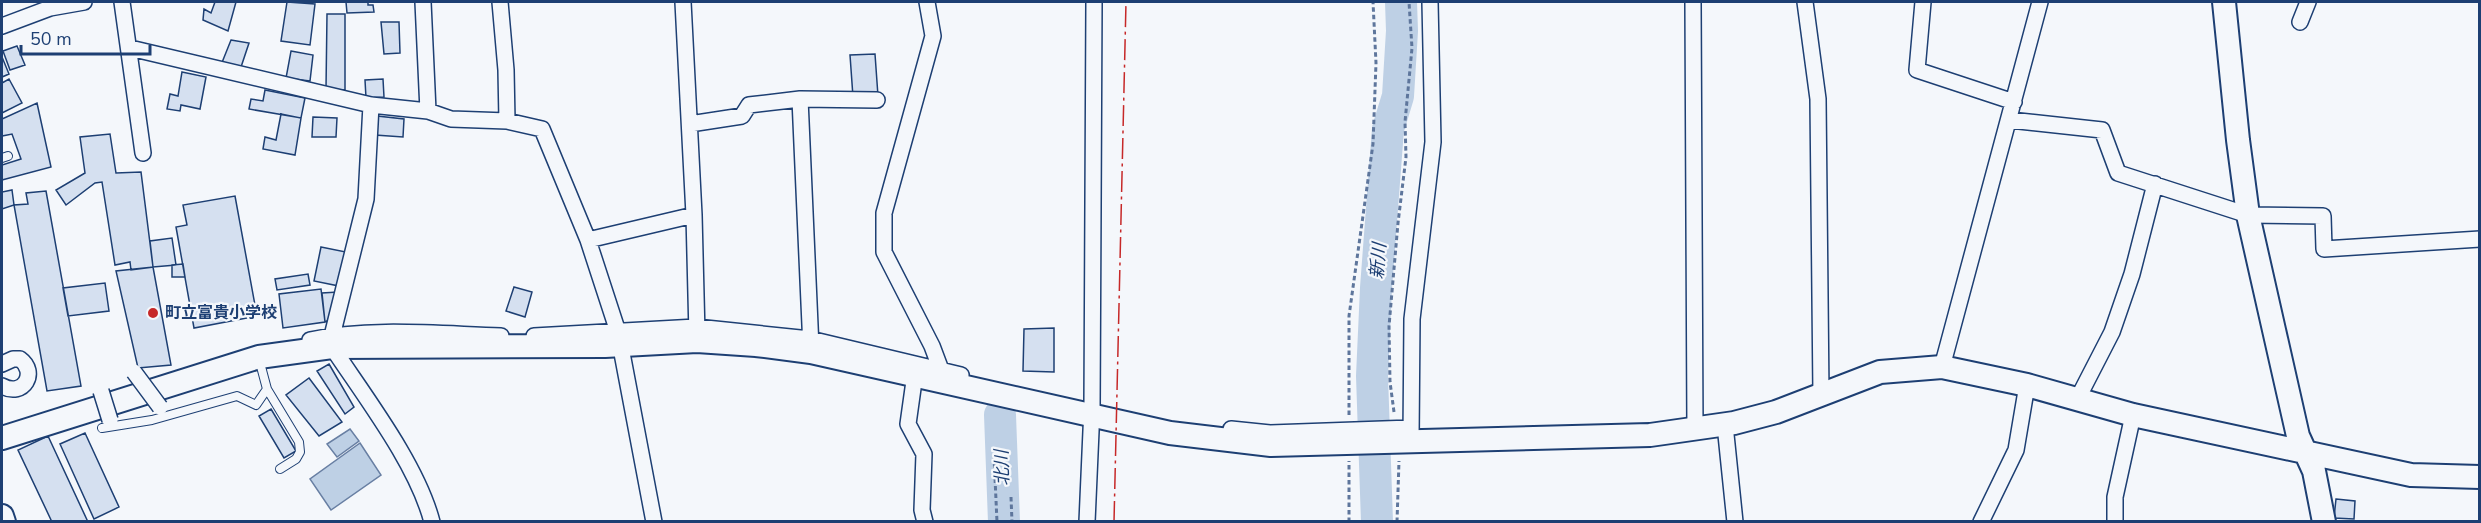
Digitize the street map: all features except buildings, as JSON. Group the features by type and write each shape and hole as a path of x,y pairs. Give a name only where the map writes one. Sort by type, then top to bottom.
{"street":[{"path":"2,26 50,8 84,2"},
{"path":"122,2 143,153"},
{"path":"423,2 428,111"},
{"path":"500,2 507,70 507,121"},
{"path":"683,2 694,215 697,334"},
{"path":"927,2 933,36 884,213 884,252 932,346 940,375"},
{"path":"1087,522 1091,412 1094,2"},
{"path":"1404,435 1412,319 1433,142 1430,2"},
{"path":"1693,2 1695,430"},
{"path":"1805,2 1818,99 1821,395"},
{"path":"1923,2 1917,70 2014,102"},
{"path":"1942,367 2040,2"},
{"path":"2224,2 2248,215 2298,436 2314,471 2324,522"},
{"path":"2300,22 2308,2"},
{"path":"130,48 371,105 428,111 451,119 507,121 542,129 588,240 619,338 654,522"},
{"path":"690,124 742,116 749,105 800,99 877,100"},
{"path":"800,99 811,346"},
{"path":"371,105 366,199 332,341 408,465 428,506 432,522"},
{"path":"2010,120 2102,130 2118,173 2248,215 2323,216 2324,249 2480,239"},
{"path":"2077,400 2112,332 2132,274 2155,184"},
{"path":"588,240 694,215"},
{"path":"2,429 236,357 332,341 619,338 697,334 756,345 811,346 940,375 1170,433 1271,445 1349,437 1404,435 1650,435 1695,430 1776,412 1880,372 1942,367 2026,385 2133,415 2304,450 2411,475 2480,477"},
{"path":"2,438 259,357 332,341"},
{"path":"811,346 915,374 940,375"},
{"path":"2,364 13,359 20,359 27,368 28,375 24,385 20,388 11,390 2,386"},
{"path":"134,372 160,407"},
{"path":"915,374 908,424 924,454 922,510 925,522"},
{"path":"1981,522 2016,450 2026,385"},
{"path":"100,391 106,424"},
{"path":"2115,522 2115,497 2133,415"},
{"path":"1725,425 1735,522"},
{"path":"2,516 4,522"}],"lane":[{"path":"259,357 267,389 299,442 300,452 296,459 280,469"},
{"path":"106,424 152,420 237,396 256,405 267,389"}],"path":[{"path":"1349,522 1349,316 1373,144 1376,63 1373,2"},
{"path":"1397,522 1404,435 1390,382 1389,326 1406,157 1405,122 1412,48 1409,2"},
{"path":"994,456 997,522"},
{"path":"1011,497 1012,522"}],"water":[{"path":"350,429 359,441 337,457 327,444"},
{"path":"360,443 381,475 331,510 310,479"}],"waterway":[{"name":"新川","path":"1377,522 1372,376 1376,288 1388,129 1398,96 1402,31 1401,2"},
{"name":"北川","path":"1000,415 1004,522"}],"power":[{"path":"1114,522 1126,2"}],"place":[{"name":"町立富貴小学校","path":"153,313"}]}
